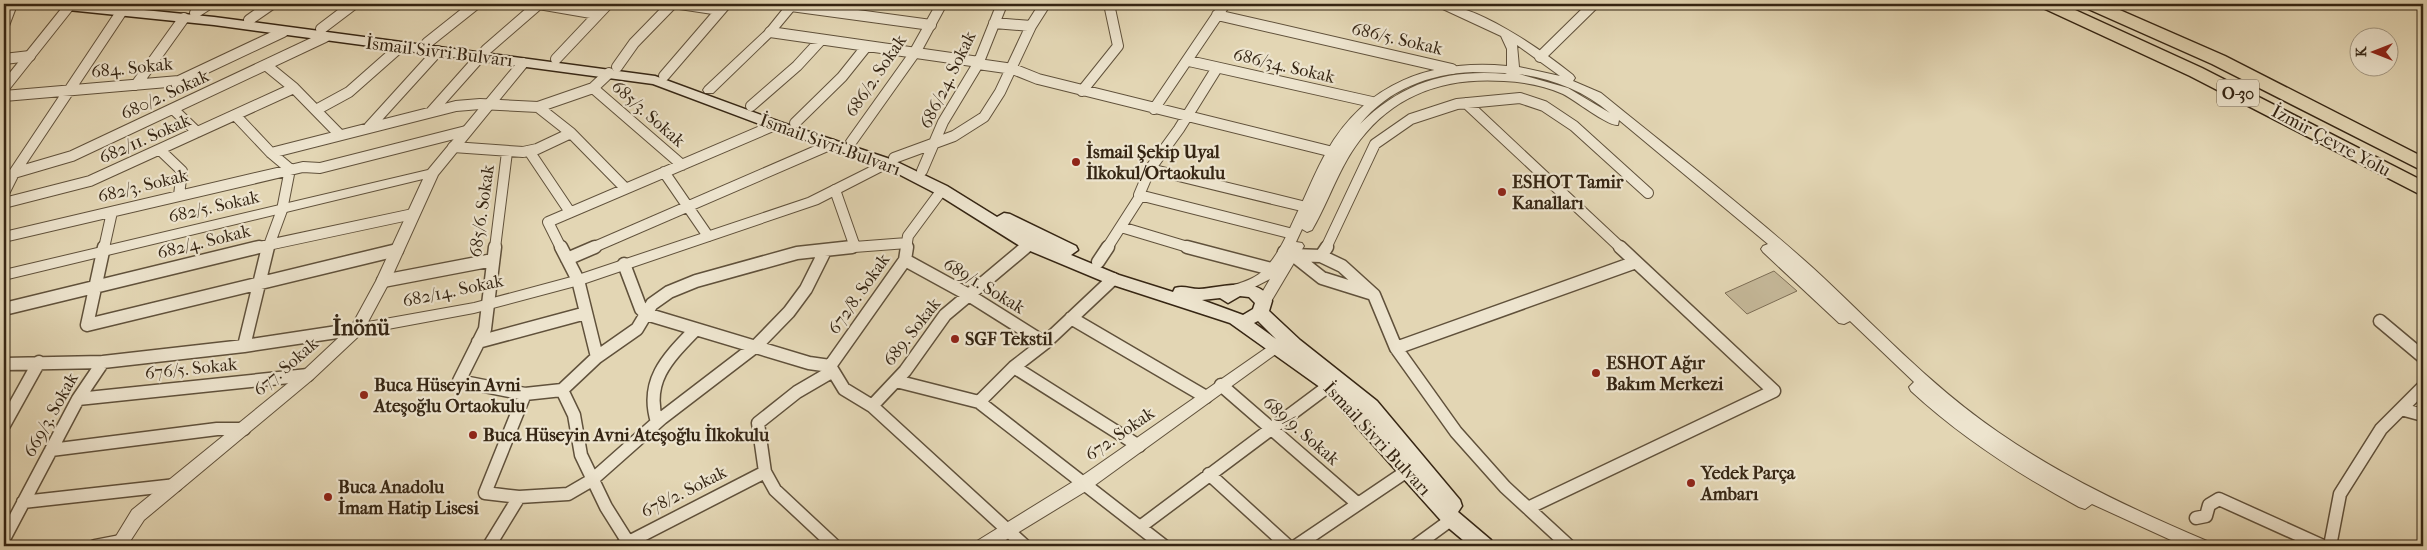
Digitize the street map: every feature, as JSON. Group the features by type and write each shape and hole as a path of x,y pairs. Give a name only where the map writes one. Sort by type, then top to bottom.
{"highway":[{"name":"İzmir Çevre Yolu","path":"2049,4 2187,67 2423,189"},
{"name":"İzmir Çevre Yolu","path":"2092,4 2140,23 2296,98 2423,165"},
{"path":"2140,23 2255,72 2423,158"},
{"path":"2316,132 2423,200"}],"main road":[{"name":"İsmail Sivri Bulvarı","path":"69,5 124,7 249,20 400,47 433,47"},
{"name":"İsmail Sivri Bulvarı","path":"189,15 283,32 323,33 483,54 524,62 664,76 709,90 795,123 852,141 891,160 1029,244 1113,278 1229,316 1330,385 1452,519 1485,546"},
{"name":"İsmail Sivri Bulvarı","path":"483,54 556,59 655,80 775,125 922,171 1007,220 1098,262 1170,290 1198,296 1236,290"},
{"path":"1236,290 1253,291 1262,307 1250,318 1229,316 1225,299 1236,290"},
{"name":"İsmail Sivri Bulvarı","path":"1262,307 1294,345 1370,406 1485,546"}],"street":[{"path":"4,25 12,4"},
{"path":"136,85 189,15 209,4"},
{"path":"249,20 272,4"},
{"name":"680/2. Sokak","path":"14,173 72,156 267,66 323,33 354,4"},
{"path":"369,127 433,47 476,4"},
{"path":"431,112 483,54 539,4 597,14"},
{"path":"556,59 608,4"},
{"path":"271,153 369,127 464,105 490,104 538,107 594,88 613,70 634,43 672,4"},
{"path":"680,4 723,7"},
{"name":"686/2. Sokak","path":"852,141 914,54 941,4"},
{"name":"686/24. Sokak","path":"922,171 943,122 978,63 1002,4"},
{"path":"891,160 954,136 984,117 1013,69 1031,26 1045,4"},
{"path":"1082,91 1118,46 1109,4"},
{"path":"1154,109 1189,61 1225,4"},
{"path":"1438,4 1472,16 1506,34 1580,98 1608,117 1727,211 1946,415 1992,449 2064,492 2176,546"},
{"path":"1546,70 1594,4"},
{"path":"5,85 69,5"},
{"path":"709,90 770,32 792,5 931,25"},
{"path":"4,193 14,173 124,7"},
{"path":"664,76 723,7"},
{"name":"686/5. Sokak","path":"1217,15 1452,69"},
{"path":"994,22 1031,26"},
{"name":"684. Sokak","path":"4,96 179,81 283,32"},
{"path":"770,32 1013,69 1038,79 1082,91 1333,152"},
{"path":"1506,34 1513,49 1514,69"},
{"path":"751,106 797,66 820,41"},
{"path":"316,110 349,92 400,47"},
{"path":"795,123 842,77 866,47"},
{"path":"4,58 30,56"},
{"name":"686/34. Sokak","path":"1189,61 1372,102"},
{"name":"677. Sokak","path":"120,544 138,515 308,375 357,329 383,281 432,174 524,62"},
{"path":"267,66 294,88 340,135"},
{"path":"1098,262 1141,195 1139,195 1150,169 1187,116 1217,68"},
{"path":"1288,254 1293,234 1333,152 1372,102 1395,86 1419,76 1452,69 1546,70 1597,96 1716,192 1808,272 1907,368 1965,417 2018,453 2077,488 2143,522 2201,546"},
{"path":"1262,307 1288,254 1345,154 1362,130 1384,108 1408,92 1435,83 1514,69 1546,70"},
{"name":"682/11. Sokak","path":"4,203 90,181 294,88"},
{"name":"685/3. Sokak","path":"594,88 682,164"},
{"path":"1321,256 1335,233 1375,144 1411,120 1466,102 1520,98 1544,106 1574,126 1648,193"},
{"path":"1466,102 1774,391 1528,508"},
{"path":"538,107 570,133 625,188"},
{"path":"174,108 197,132"},
{"path":"236,116 271,153 290,169 282,210 269,244 244,346"},
{"path":"597,357 578,280 548,222 775,125"},
{"name":"682/3. Sokak","path":"4,237 290,169 303,167 320,168 466,131"},
{"path":"453,147 507,152 529,151 570,133"},
{"path":"567,259 832,144"},
{"path":"160,150 182,171 180,195"},
{"path":"529,151 570,212"},
{"name":"685/6. Sokak","path":"507,152 484,329 459,380 524,394"},
{"name":"682/14. Sokak","path":"4,364 103,362 244,346 357,329 488,305 578,280 813,201 891,160"},
{"path":"1150,169 1306,207"},
{"path":"664,172 708,236"},
{"name":"682/5. Sokak","path":"4,275 432,174"},
{"path":"835,190 855,247"},
{"name":"672/8. Sokak","path":"831,368 905,260 908,236 942,190"},
{"path":"1141,195 1293,234"},
{"path":"112,212 87,325 397,250"},
{"name":"682/4. Sokak","path":"4,309 269,244 413,214"},
{"path":"1121,227 1238,262 1271,269"},
{"path":"825,251 806,289 790,312 756,346 657,422 592,480 568,494 519,497 485,493 524,394 562,390 597,357 637,329 652,304 669,292 696,281 798,253 886,243 907,243"},
{"name":"689. Sokak","path":"872,406 896,381 945,315 967,294 1029,244"},
{"path":"1288,254 1321,256 1342,266 1374,295 1396,348 1456,432 1506,487 1569,546"},
{"path":"1288,254 1322,278 1374,295"},
{"name":"İsmail Sivri Bulvarı","path":"1236,290 1265,276 1288,254"},
{"path":"383,281 493,260"},
{"name":"689/1. Sokak","path":"905,260 967,294 1045,343"},
{"path":"1396,348 1636,262"},
{"path":"624,264 642,309 646,314 831,368 844,389 872,406 1025,546"},
{"path":"979,402 1014,367 1045,343 1113,278"},
{"path":"478,342 586,313"},
{"path":"1071,318 1206,397"},
{"path":"2380,321 2423,357"},
{"path":"657,422 652,404 659,374 669,359 696,330"},
{"name":"672. Sokak","path":"983,546 1085,483 1275,347"},
{"path":"4,425 39,362"},
{"name":"669/3. Sokak","path":"4,539 78,399 103,362"},
{"path":"1014,367 1139,446"},
{"path":"831,368 796,392 758,423 759,441 765,472 775,490 801,512 835,546"},
{"name":"676/5. Sokak","path":"78,399 308,375"},
{"path":"896,381 979,402 1164,546"},
{"name":"689/9. Sokak","path":"1221,385 1358,504"},
{"path":"1140,527 1330,385"},
{"path":"2330,546 2340,494 2381,430 2423,387"},
{"path":"562,390 574,415 581,455 592,480 631,543"},
{"path":"2401,409 2423,415"},
{"path":"51,450 217,429 244,428"},
{"path":"1296,546 1408,471"},
{"name":"678/2. Sokak","path":"631,543 765,472"},
{"path":"1210,474 1288,546"},
{"path":"23,502 176,485"},
{"path":"489,546 519,497"},
{"path":"2196,518 2206,516 2209,505 2219,499 2323,546"},
{"path":"1415,546 1452,519"},
{"path":"94,546 120,544"}],"shaded area":[{"path":"1774,271 1797,291 1747,314 1725,293"}],"place":[{"name":"İsmail Şekip Uyal İlkokul/Ortaokulu","path":"1076,162"},
{"name":"ESHOT Tamir Kanalları","path":"1502,192"},
{"name":"SGF Tekstil","path":"955,339"},
{"name":"ESHOT Ağır Bakım Merkezi","path":"1596,373"},
{"name":"Buca Hüseyin Avni Ateşoğlu Ortaokulu","path":"364,395"},
{"name":"Buca Hüseyin Avni Ateşoğlu İlkokulu","path":"473,435"},
{"name":"Yedek Parça Ambarı","path":"1691,483"},
{"name":"Buca Anadolu İmam Hatip Lisesi","path":"328,497"}],"district":[{"name":"İnönü","path":"361,328"}]}
